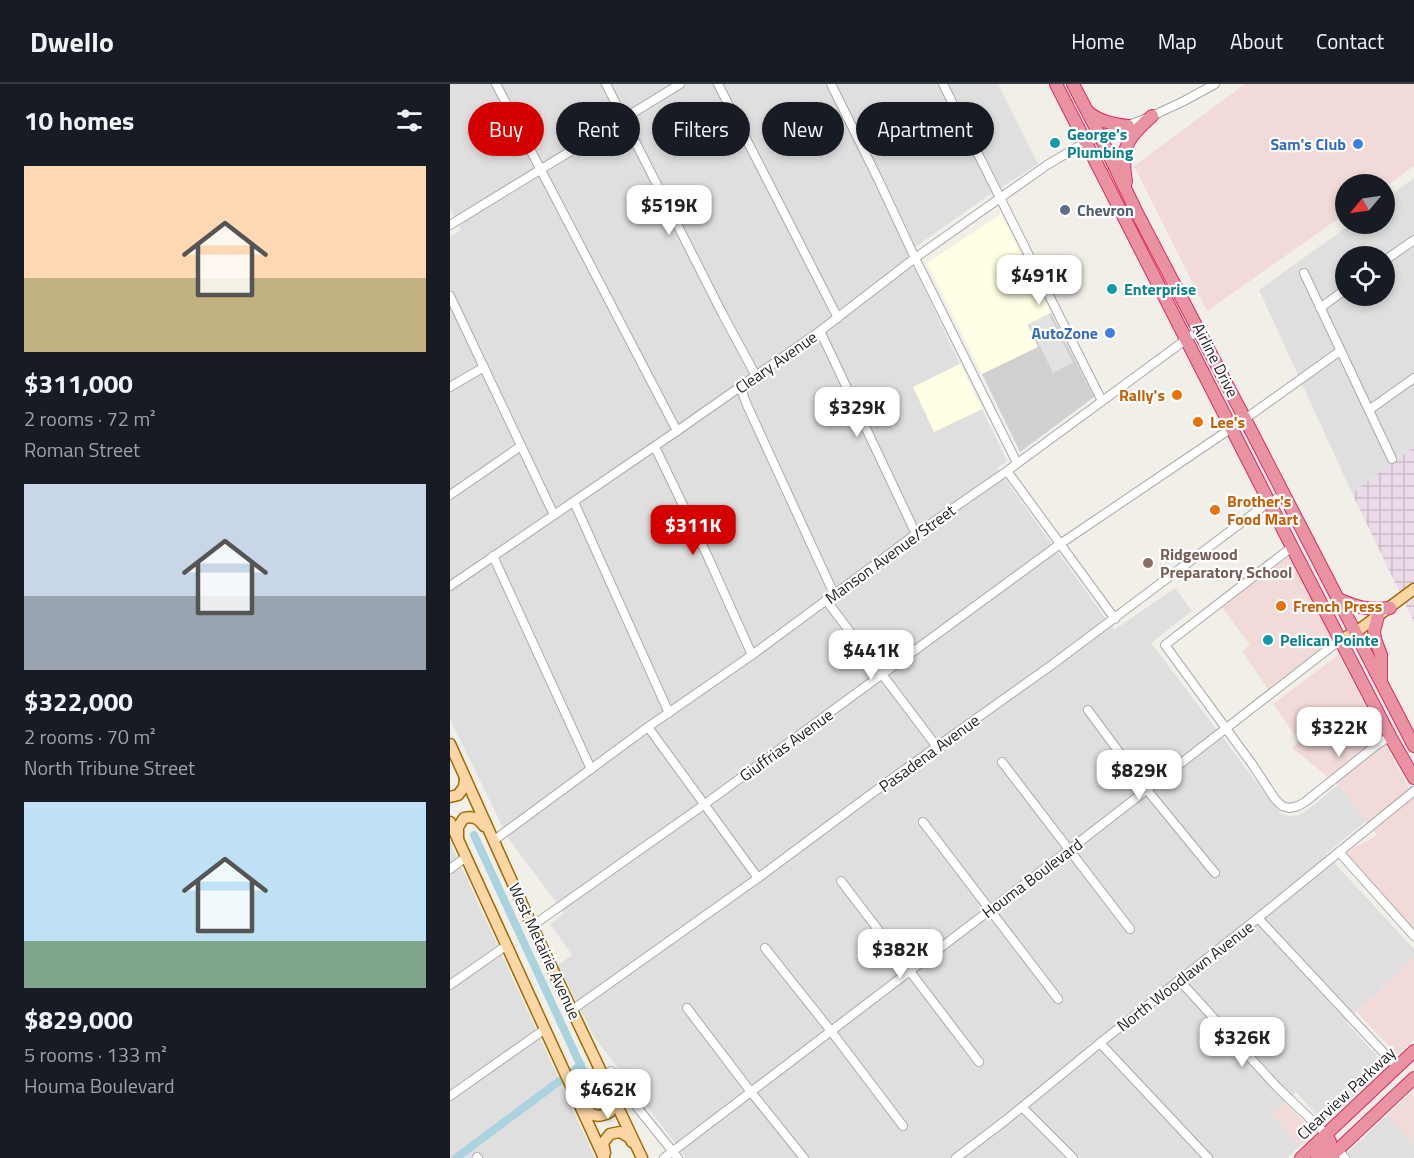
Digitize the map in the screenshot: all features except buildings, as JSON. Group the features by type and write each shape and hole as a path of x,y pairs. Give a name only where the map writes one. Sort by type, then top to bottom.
{"highway":[{"name":"Airline Drive","path":"1056,84 1292,547 1414,778"},
{"name":"Airline Drive","path":"1073,84 1142,223 1413,741"},
{"path":"1086,109 1097,119 1128,126"},
{"path":"1127,192 1123,157 1127,144 1137,130 1152,116"},
{"path":"1338,599 1372,610 1390,608"},
{"path":"1378,616 1374,631 1382,655 1381,682"},
{"name":"Clearview Parkway","path":"1301,1158 1414,1051"},
{"path":"1338,1155 1413,1081"},
{"path":"1317,1158 1330,1145 1326,1134"}],"main road":[{"path":"1340,640 1356,632 1414,589"},
{"name":"West Metairie Avenue","path":"450,744 532,926 640,1154"},
{"path":"450,797 458,795 464,787 465,779"},
{"path":"458,840 458,827 464,818 472,817 480,820 491,837"},
{"name":"West Metairie Avenue","path":"450,822 605,1158"},
{"path":"574,1092 584,1108 594,1116 602,1117 610,1112 612,1101 609,1088"},
{"path":"605,1158 603,1143 610,1134 620,1132 630,1138 640,1154"}],"street":[{"path":"496,84 678,431"},
{"path":"606,84 615,102"},
{"path":"640,109 680,84"},
{"path":"718,84 838,318"},
{"path":"831,84 1017,463"},
{"path":"943,84 1102,401"},
{"name":"Cleary Avenue","path":"450,586 655,447 820,331 915,258 1047,165 1086,142 1152,116 1215,84"},
{"path":"640,151 756,376"},
{"path":"450,225 563,156"},
{"path":"1395,253 1414,240"},
{"path":"1304,273 1392,459"},
{"path":"450,296 554,515"},
{"path":"1320,308 1335,297"},
{"name":"Manson Avenue/Street","path":"491,837 752,655 1199,330"},
{"path":"820,331 916,534"},
{"name":"Giuffrias Avenue","path":"532,926 705,804 1060,544 1245,419 1340,351"},
{"path":"450,387 484,367"},
{"path":"1369,410 1414,378"},
{"path":"740,387 834,594"},
{"path":"450,495 521,446"},
{"path":"655,447 752,655"},
{"path":"1007,471 1115,619"},
{"name":"Pasadena Avenue","path":"572,1010 1115,619 1269,502 1285,495"},
{"path":"574,502 669,713"},
{"path":"1292,547 1165,644 1282,806 1289,808 1305,802 1374,747 1391,738"},
{"path":"493,556 591,769"},
{"path":"825,600 937,747"},
{"name":"Houma Boulevard","path":"664,1158 675,1155 751,1092 1148,790 1340,640"},
{"path":"1088,710 1148,790 1215,873"},
{"path":"648,727 758,878"},
{"path":"1002,762 1130,929"},
{"name":"North Woodlawn Avenue","path":"956,1158 1414,791"},
{"path":"923,822 1058,999"},
{"path":"1339,852 1414,936"},
{"path":"450,869 466,857"},
{"path":"841,881 979,1062"},
{"path":"1258,918 1397,1067"},
{"path":"450,985 507,945"},
{"path":"765,948 903,1126"},
{"path":"1179,980 1277,1087 1326,1134"},
{"path":"687,1008 804,1158"},
{"path":"450,1096 545,1029"},
{"path":"1100,1043 1208,1158"},
{"path":"611,1071 620,1086 675,1155"},
{"path":"1022,1107 1073,1158"}],"shaded area":[{"path":"450,84 998,84 1038,164 989,195 907,253 960,364 914,387 934,431 982,409 1007,461 997,468 1114,630 1175,588 1192,611 1151,643 1280,813 1290,816 1305,812 1338,785 1367,820 1326,854 1414,949 1414,957 1346,1022 1386,1066 1324,1123 1296,1092 1272,1114 1300,1146 1287,1158 683,1158 685,1156 594,1037 558,965 572,955 550,924 564,913 508,838 450,719 450,237 461,230 450,208"},
{"path":"1245,84 1414,84 1414,166 1395,180 1395,174 1335,174 1335,221 1207,311 1134,166"},
{"path":"1414,178 1414,447 1352,493 1259,290 1337,234 1395,234 1395,192"},
{"path":"1001,214 1051,313 1028,325 1038,347 982,374 927,263"},
{"path":"1051,313 1094,397 1020,452 982,374 1038,347 1028,325"},
{"path":"1049,314 1073,363 1053,373 1029,324"},
{"path":"960,364 982,409 934,432 913,387"},
{"path":"1414,447 1414,622 1352,493"},
{"path":"1287,558 1293,559 1333,641 1270,692 1242,651 1250,645 1221,606"},
{"path":"1338,655 1414,798 1414,932 1345,854 1377,835 1338,785 1292,748 1299,741 1273,704"},
{"path":"450,842 595,1158 450,1158"},
{"path":"1414,957 1414,1039 1397,1055 1357,1012"},
{"path":"1411,1093 1414,1096 1414,1144 1388,1115"},
{"path":"1285,1102 1314,1133 1300,1146 1272,1114"},
{"path":"1388,1115 1414,1144 1414,1158 1342,1158"}],"waterway":[{"path":"474,835 592,1090"},
{"path":"456,1158 581,1065"}],"place":[{"name":"George's Plumbing","path":"1055,143"},
{"name":"Sam's Club","path":"1358,144"},
{"name":"Chevron","path":"1065,210"},
{"name":"Enterprise","path":"1112,289"},
{"name":"AutoZone","path":"1110,333"},
{"name":"Rally's","path":"1177,395"},
{"name":"Lee's","path":"1198,422"},
{"name":"Brother's Food Mart","path":"1215,510"},
{"name":"Ridgewood Preparatory School","path":"1148,563"},
{"name":"French Press","path":"1281,606"},
{"name":"Pelican Pointe","path":"1268,640"}]}
